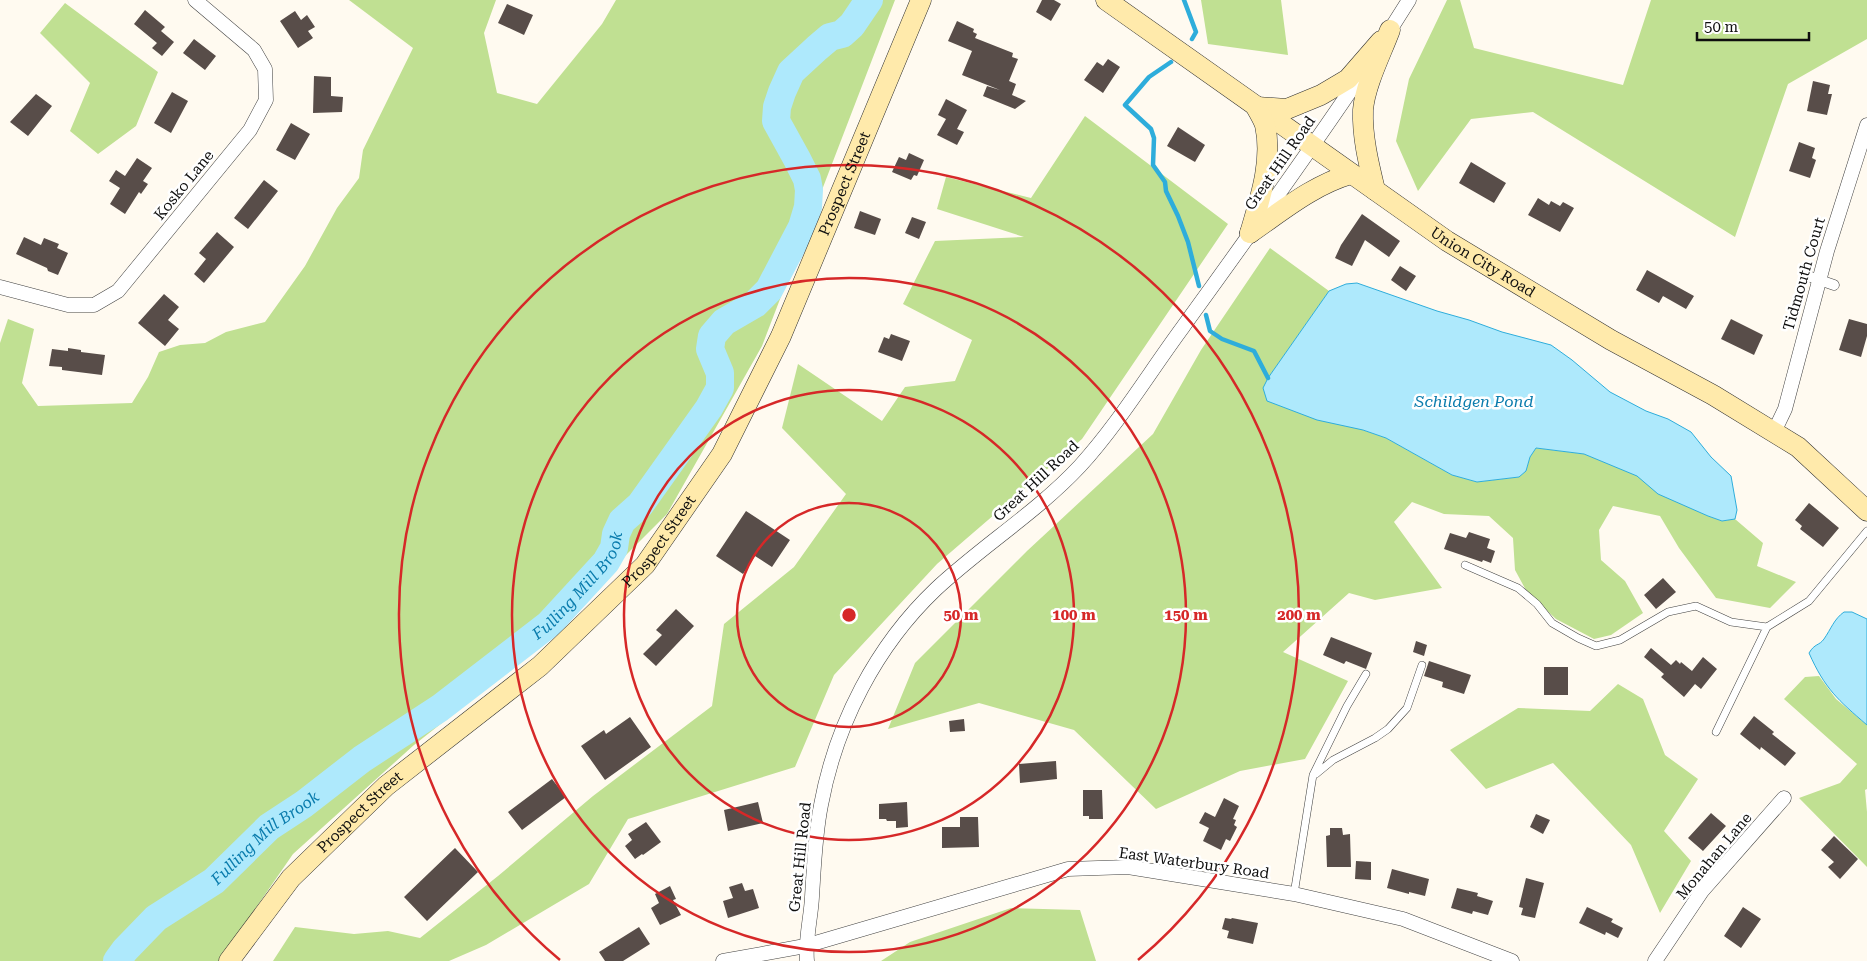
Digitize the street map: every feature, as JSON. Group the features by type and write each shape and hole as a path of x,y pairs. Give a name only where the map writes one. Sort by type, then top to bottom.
{"main road":[{"name":"Prospect Street","path":"229,961 291,878 386,786 540,666 645,565 722,454 781,336 921,0"},
{"name":"Union City Road","path":"1106,0 1422,224 1611,340 1713,396 1798,447 1867,511"},
{"path":"1256,107 1287,109 1321,95 1348,79 1390,30"},
{"path":"1375,190 1366,154 1363,110 1368,88 1390,30"},
{"path":"1250,233 1263,188 1268,146 1265,123 1256,107"},
{"path":"1250,233 1309,192 1328,182 1351,174"}],"street":[{"name":"Kosko Lane","path":"0,287 68,306 94,305 118,291 250,130 266,100 265,69 254,50 195,0"},
{"name":"Great Hill Road","path":"807,961 805,946 811,908 816,837 821,803 832,760 845,724 859,691 880,655 903,625 936,590 1041,501 1079,466 1113,425 1312,147 1409,0"},
{"name":"Tidmouth Court","path":"1774,432 1785,408 1819,280 1867,125"},
{"path":"1805,275 1834,285"},
{"name":"Monahan Lane","path":"1655,961 1702,891 1784,798"},
{"name":"East Waterbury Road","path":"723,961 805,946 1068,869 1128,867 1294,894 1403,919 1512,961"}],"lane":[{"path":"1716,732 1767,627 1809,601 1867,531"},
{"path":"1465,565 1518,588 1537,604 1552,623 1596,646 1620,640 1668,612 1696,606 1731,622 1767,627"},
{"path":"1313,775 1333,760 1388,729 1407,708 1422,664"},
{"path":"1294,894 1313,775 1339,722 1366,674"}],"green space":[{"path":"349,0 496,0 484,33 497,93 537,104 602,24 616,0 895,0 762,346 667,514 518,663 414,745 293,854 219,961 0,961 0,343 8,319 34,329 22,383 38,406 132,403 148,377 159,352 180,345 205,343 226,332 265,322 305,266 337,208 359,178 363,150 413,48"},
{"path":"1201,0 1281,0 1288,55 1208,44"},
{"path":"1447,0 1460,0 1474,48 1623,85 1651,0 1867,0 1867,39 1788,84 1735,237 1533,112 1471,119 1418,191 1396,141 1409,79"},
{"path":"65,3 158,72 136,126 98,154 70,131 90,83 40,33"},
{"path":"1085,116 1228,224 1082,439 937,564 834,675 795,767 628,819 589,884 486,945 449,961 273,961 295,927 354,934 388,931 420,938 498,876 593,796 712,706 724,624 794,567 846,494 782,428 798,364 882,421 905,387 955,381 972,340 903,304 935,241 1024,237 937,209 946,177 1031,198"},
{"path":"1270,248 1329,291 1268,378 1363,430 1386,438 1452,475 1477,482 1519,477 1526,471 1530,457 1536,448 1584,454 1638,476 1665,496 1708,516 1722,521 1735,519 1763,543 1757,566 1796,582 1770,608 1716,598 1679,548 1660,516 1613,506 1599,530 1601,560 1625,581 1643,613 1611,635 1594,639 1556,619 1527,592 1515,570 1513,538 1489,516 1444,514 1412,502 1394,522 1442,588 1375,600 1349,593 1283,652 1348,681 1305,759 1240,771 1156,809 1074,730 979,703 888,729 915,663 1027,551 1153,434 1201,350"},
{"path":"1819,676 1836,699 1867,725 1867,789 1865,790 1867,867 1799,798 1840,783 1857,764 1784,699 1805,677"},
{"path":"1618,684 1643,699 1665,755 1698,779 1664,831 1691,861 1660,913 1631,845 1553,763 1486,789 1450,750 1518,708 1590,711"},
{"path":"1011,908 1080,910 1096,961 881,961 910,942"}],"water":[{"name":"Schildgen Pond","path":"1357,283 1502,332 1551,345 1610,392 1691,432 1711,457 1731,476 1737,510 1735,519 1722,521 1708,516 1658,494 1637,476 1584,454 1536,448 1530,457 1526,471 1519,477 1477,482 1452,475 1386,438 1363,430 1317,420 1267,401 1263,388 1268,378 1329,291 1346,284"},
{"path":"1844,612 1852,612 1867,619 1867,725 1833,693 1821,676 1809,653 1822,641 1835,621"}],"building":[{"path":"1042,0 1054,0 1061,4 1051,21 1036,12"},
{"path":"507,4 533,15 524,35 498,23"},
{"path":"145,10 165,27 161,31 174,42 162,56 152,48 157,43 134,24"},
{"path":"295,11 301,20 307,15 315,27 308,31 313,38 298,48 280,21"},
{"path":"957,21 974,29 973,32 977,34 975,38 1013,53 1012,57 1018,59 1009,81 1016,84 1012,95 1026,101 1015,109 983,96 987,86 1000,90 962,75 972,51 948,41"},
{"path":"194,39 216,56 205,70 183,53"},
{"path":"1108,59 1120,67 1103,93 1084,80 1097,62 1103,66"},
{"path":"314,76 331,77 331,96 343,97 342,112 313,113"},
{"path":"1813,81 1830,85 1828,94 1832,94 1827,115 1807,111"},
{"path":"172,92 188,101 171,133 154,123"},
{"path":"36,94 52,106 28,136 10,122"},
{"path":"946,99 967,110 957,129 964,132 957,145 937,135 946,119 938,115"},
{"path":"291,123 310,134 295,160 276,150"},
{"path":"1178,127 1205,145 1195,162 1167,146"},
{"path":"1799,142 1815,148 1812,158 1816,160 1810,178 1789,171"},
{"path":"909,153 924,160 917,176 914,175 911,180 892,172 899,157 906,160"},
{"path":"137,158 152,168 143,181 148,184 141,194 139,192 125,214 110,204 120,188 109,181 116,170 125,176"},
{"path":"1471,162 1506,183 1494,203 1459,183"},
{"path":"264,180 278,191 248,229 234,218"},
{"path":"1538,198 1549,205 1551,201 1560,206 1563,202 1574,208 1560,232 1528,215"},
{"path":"860,211 881,219 875,235 854,228"},
{"path":"1362,214 1400,241 1389,257 1365,240 1352,266 1335,258 1341,245"},
{"path":"912,217 926,222 919,239 905,233"},
{"path":"217,232 234,247 204,283 194,274 206,259 199,253"},
{"path":"24,237 41,245 44,238 59,244 57,248 68,253 58,275 16,254"},
{"path":"1400,266 1416,276 1406,291 1391,280"},
{"path":"1647,270 1694,296 1686,309 1663,296 1659,303 1636,290"},
{"path":"164,294 179,307 168,320 179,329 165,346 138,323"},
{"path":"1731,319 1763,335 1754,355 1721,339"},
{"path":"1849,319 1867,324 1867,336 1861,357 1839,350"},
{"path":"891,334 910,341 902,361 878,352 884,337 889,339"},
{"path":"68,348 81,350 81,352 105,355 102,375 62,370 62,367 49,366 52,349 68,351"},
{"path":"1809,503 1839,528 1823,547 1800,529 1802,526 1795,520"},
{"path":"746,511 790,540 772,567 755,556 743,574 716,556"},
{"path":"1469,532 1490,539 1487,548 1495,551 1491,563 1483,560 1482,562 1444,549 1450,533 1466,538"},
{"path":"1663,578 1676,592 1656,609 1644,595"},
{"path":"676,609 694,626 656,666 643,654 662,635 656,630"},
{"path":"1331,637 1372,653 1366,669 1346,661 1344,664 1323,655"},
{"path":"1416,641 1427,645 1424,656 1413,652"},
{"path":"1651,648 1671,665 1676,660 1692,671 1703,657 1717,669 1701,689 1695,684 1684,697 1661,677 1664,674 1644,657"},
{"path":"1429,661 1471,675 1464,694 1442,687 1443,682 1424,676"},
{"path":"1544,667 1568,667 1568,695 1544,695"},
{"path":"1754,716 1774,732 1772,734 1796,753 1785,766 1761,747 1760,750 1740,734"},
{"path":"630,717 651,747 605,780 581,746 604,730 606,734"},
{"path":"964,719 965,731 950,732 949,721"},
{"path":"1056,761 1057,779 1020,783 1019,764"},
{"path":"552,779 566,797 522,830 508,812"},
{"path":"1083,790 1102,790 1103,819 1089,819 1089,816 1083,816"},
{"path":"1224,798 1239,806 1233,819 1236,820 1234,825 1237,827 1230,841 1226,839 1221,850 1203,841 1209,828 1199,823 1205,812 1215,817"},
{"path":"758,802 763,823 728,831 724,810"},
{"path":"907,802 908,827 896,828 896,821 879,819 879,804"},
{"path":"1711,813 1726,826 1703,851 1688,838"},
{"path":"1536,814 1550,820 1543,834 1530,827"},
{"path":"960,817 978,817 979,847 942,848 942,827 960,827"},
{"path":"646,822 661,842 635,859 625,846 632,840 628,834"},
{"path":"1330,828 1342,828 1343,835 1350,834 1351,867 1327,867 1326,836 1330,835"},
{"path":"1834,836 1858,859 1840,879 1828,867 1834,862 1821,850"},
{"path":"455,848 478,872 427,921 404,897"},
{"path":"1356,861 1371,862 1371,880 1355,879"},
{"path":"1392,869 1429,879 1425,896 1387,888"},
{"path":"1526,878 1544,883 1535,918 1521,915 1523,908 1519,907"},
{"path":"742,883 745,891 753,889 759,908 728,918 723,901 733,898 729,887"},
{"path":"670,886 676,899 673,900 681,915 660,925 651,908 659,903 655,894"},
{"path":"1457,888 1478,893 1477,896 1493,901 1488,915 1473,911 1472,914 1451,908"},
{"path":"1587,907 1613,919 1611,922 1623,928 1618,938 1606,932 1605,935 1579,923"},
{"path":"1743,907 1761,919 1741,948 1724,936"},
{"path":"1225,918 1258,923 1253,944 1227,938 1229,931 1222,929"},
{"path":"639,927 650,944 623,961 605,961 599,952"}],"waterway":[{"name":"Fulling Mill Brook","path":"117,961 156,918 214,881 269,827 304,804 362,759 440,708 549,624 606,562 614,548 616,534 622,521 640,505 709,408 720,388 720,373 710,349 712,336 724,322 755,304 769,290 802,227 808,207 809,190 807,179 776,121 777,107 791,72 830,37 842,34 852,25 869,0"},
{"path":"1184,0 1196,32 1192,39"},
{"path":"1171,62 1149,77 1125,105 1151,129 1154,138 1153,165 1165,182 1166,191 1188,242 1199,286"},
{"path":"1206,315 1210,331 1222,339 1254,351 1268,378"}]}
